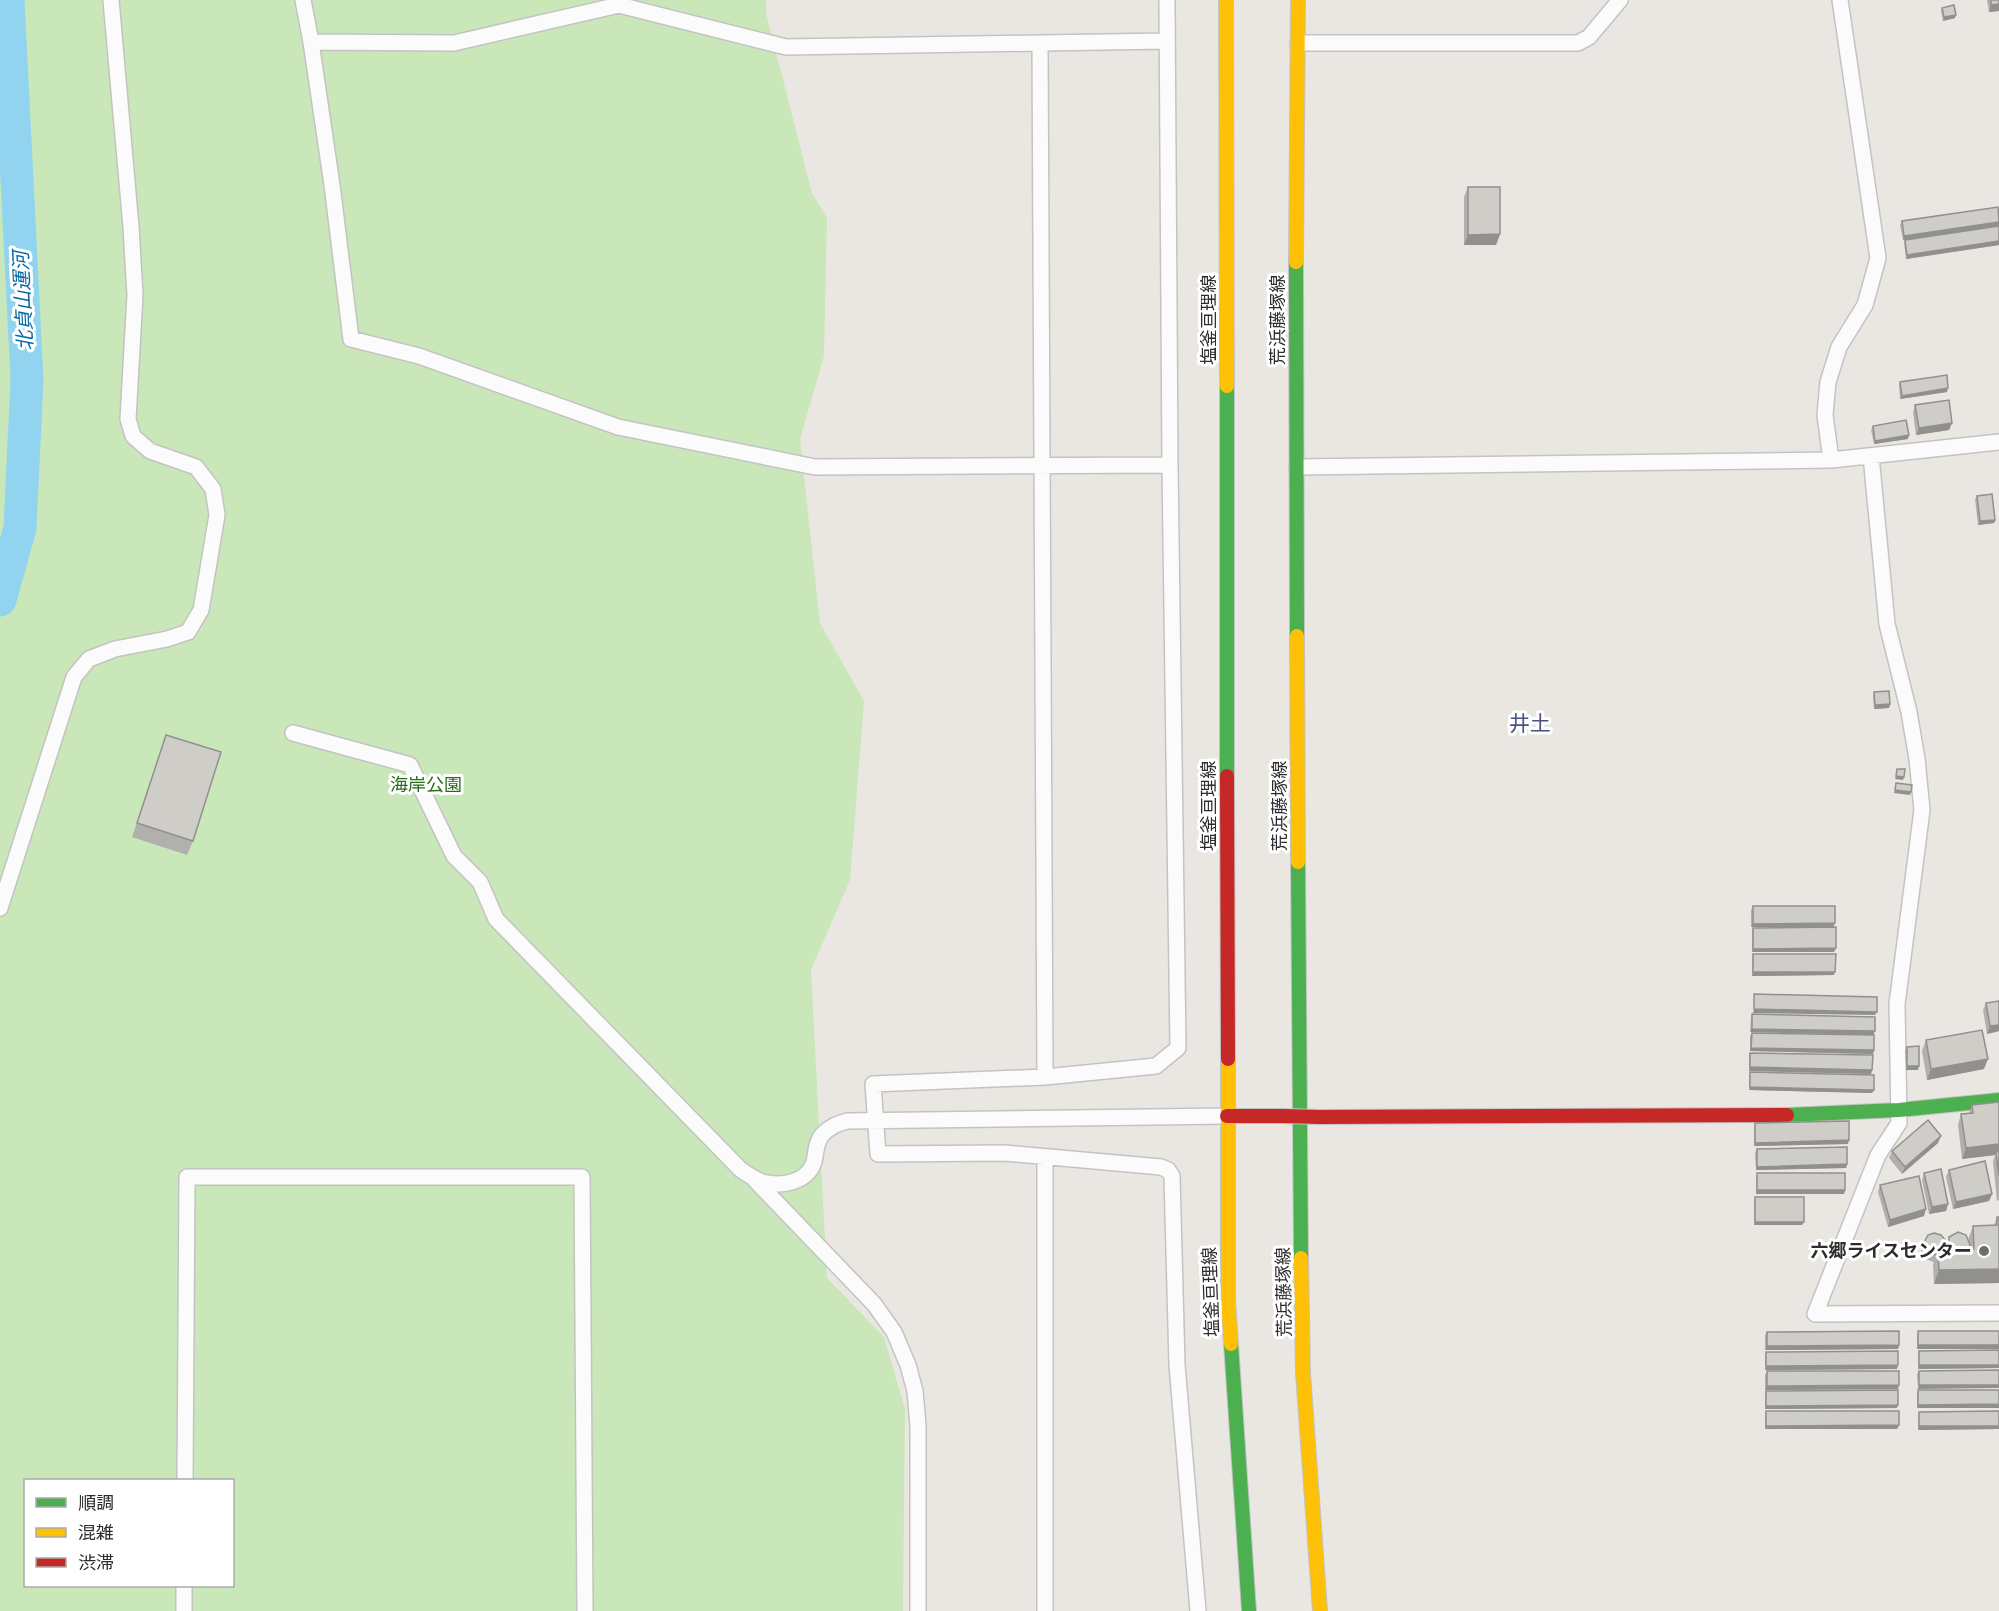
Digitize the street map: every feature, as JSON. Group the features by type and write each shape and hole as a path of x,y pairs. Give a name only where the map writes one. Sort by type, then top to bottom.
{"street":[{"path":"0,908 74,677 89,658 115,649 167,639 188,632 201,610 217,516 213,489 196,467 150,451 133,436 128,419 135,295 111,0"},
{"path":"303,0 332,184 351,339 419,356 618,427 815,467 1170,465"},
{"path":"1167,0 1170,465 1178,1048 1156,1066 1045,1077 873,1084 878,1154 1005,1153 1161,1167 1168,1170 1172,1176 1177,1365 1198,1611"},
{"name":"塩釜亘理線","path":"1226,0 1228,1300 1249,1611"},
{"name":"荒浜藤塚線","path":"1298,0 1295,350 1300,1180 1303,1373 1320,1611"},
{"path":"1298,43 1578,44 1589,37 1620,0"},
{"path":"1831,460 1825,415 1828,382 1839,347 1865,305 1878,258 1840,0"},
{"path":"311,42 454,43 619,5 786,47 1167,41"},
{"path":"1040,43 1045,1077"},
{"path":"1297,467 1831,460 1999,442"},
{"path":"1871,456 1887,624 1917,759 1922,810 1897,1004 1899,1123 1878,1155 1815,1314 1999,1314"},
{"path":"293,733 410,765 454,856 480,882 496,919 741,1170 760,1181 777,1185 793,1182 806,1176 813,1163 820,1136 831,1126 847,1121 1227,1116 1796,1115 1899,1110 1999,1100"},
{"path":"1045,1157 1045,1611"},
{"path":"751,1176 873,1304 894,1332 908,1365 915,1391 918,1426 918,1611"},
{"path":"185,1479 187,1177 582,1177 585,1611"},
{"path":"184,1587 184,1611"}],"green space":[{"name":"海岸公園","path":"0,0 766,0 766,13 812,193 827,218 824,356 800,439 820,623 864,701 850,880 811,970 827,1278 884,1337 905,1409 903,1611 0,1611"}],"building":[{"path":"1991,0 1999,0 1999,4 1991,5"},
{"path":"1954,5 1956,15 1944,17 1942,8"},
{"path":"1468,187 1500,187 1500,234 1468,235"},
{"path":"1998,207 1999,222 1904,236 1902,221"},
{"path":"1999,226 1999,241 1907,255 1905,240"},
{"path":"1947,375 1948,388 1902,396 1900,382"},
{"path":"1949,400 1952,423 1919,428 1915,405"},
{"path":"1906,420 1909,435 1875,441 1873,426"},
{"path":"1992,494 1995,520 1980,521 1977,496"},
{"path":"1889,691 1890,704 1875,705 1874,692"},
{"path":"166,735 221,752 193,841 137,823"},
{"path":"1897,769 1905,769 1904,777 1896,776"},
{"path":"1896,783 1912,785 1911,792 1895,790"},
{"path":"1753,906 1835,906 1835,923 1753,924"},
{"path":"1836,927 1836,948 1753,949 1753,928"},
{"path":"1753,954 1836,954 1835,972 1753,972"},
{"path":"1754,994 1877,997 1877,1012 1754,1009"},
{"path":"1999,1001 1999,1025 1990,1026 1986,1003"},
{"path":"1752,1014 1875,1017 1875,1031 1752,1029"},
{"path":"1982,1030 1988,1059 1931,1069 1926,1040"},
{"path":"1752,1033 1874,1035 1874,1050 1751,1048"},
{"path":"1919,1046 1919,1066 1907,1066 1907,1047"},
{"path":"1750,1053 1873,1055 1872,1070 1750,1067"},
{"path":"1750,1072 1874,1075 1874,1090 1750,1087"},
{"path":"1999,1102 1999,1144 1966,1148 1961,1114 1973,1113 1972,1105"},
{"path":"1928,1120 1941,1136 1905,1167 1892,1151"},
{"path":"1849,1121 1849,1140 1755,1143 1755,1123"},
{"path":"1847,1147 1847,1164 1757,1167 1757,1149"},
{"path":"1999,1151 1999,1176 1996,1152"},
{"path":"1985,1161 1992,1194 1956,1202 1949,1170"},
{"path":"1941,1169 1948,1204 1932,1207 1924,1173"},
{"path":"1757,1173 1845,1173 1845,1190 1757,1190"},
{"path":"1919,1176 1926,1209 1890,1220 1880,1185"},
{"path":"1755,1197 1804,1197 1804,1222 1755,1222"},
{"path":"1997,1217 1999,1217 1999,1269 1939,1270 1938,1250 1974,1249 1973,1226 1997,1225"},
{"path":"1958,1232 1966,1235 1970,1245 1968,1249 1950,1250 1948,1248 1949,1237"},
{"path":"1934,1233 1941,1235 1946,1241 1945,1249 1938,1250 1936,1255 1926,1251 1923,1244 1928,1235"},
{"path":"1899,1331 1899,1345 1767,1346 1767,1332"},
{"path":"1918,1331 1999,1331 1999,1345 1918,1345"},
{"path":"1999,1350 1999,1365 1919,1365 1919,1351"},
{"path":"1898,1351 1898,1365 1766,1366 1766,1352"},
{"path":"1999,1370 1999,1385 1919,1385 1919,1371"},
{"path":"1767,1371 1899,1371 1899,1385 1767,1386"},
{"path":"1898,1390 1898,1405 1766,1406 1766,1391"},
{"path":"1918,1390 1999,1390 1999,1404 1918,1405"},
{"path":"1766,1411 1899,1411 1899,1425 1766,1426"},
{"path":"1999,1411 1999,1426 1919,1426 1919,1412"}],"waterway":[{"name":"北貞山運河","path":"0,600 20,528 27,380 8,0"}],"traffic: fast":[{"path":"1296,262 1297,636"},
{"path":"1227,386 1227,776"},
{"path":"1298,862 1301,1258"},
{"path":"1787,1115 1899,1110 1999,1100"},
{"path":"1231,1344 1249,1611"}],"traffic: slow":[{"path":"1226,0 1227,386"},
{"path":"1296,262 1298,0"},
{"path":"1297,636 1298,862"},
{"path":"1228,1059 1228,1301 1231,1344"},
{"path":"1301,1258 1303,1373 1320,1611"}],"traffic: jam":[{"path":"1227,776 1228,1059"},
{"path":"1319,1117 1787,1115"},
{"path":"1227,1116 1283,1116"},
{"path":"1283,1116 1319,1117"}],"place":[{"name":"六郷ライスセンター","path":"1984,1251"}],"district":[{"name":"井土","path":"1530,724"}]}
